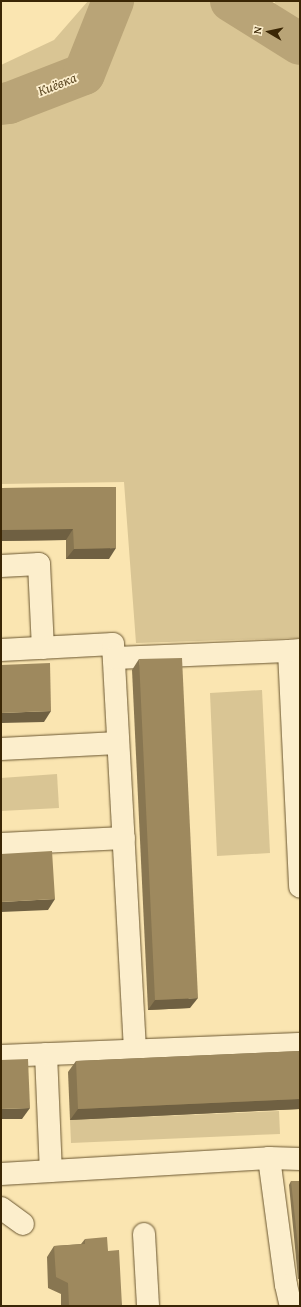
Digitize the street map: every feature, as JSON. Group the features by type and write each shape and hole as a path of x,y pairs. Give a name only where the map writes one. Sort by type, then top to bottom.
{"street":[{"path":"1,566 39,564 43,648"},
{"path":"1,650 113,644 136,1051"},
{"path":"114,658 294,650 300,887"},
{"path":"1,749 118,743"},
{"path":"1,844 124,838"},
{"path":"1,1056 300,1044"},
{"path":"46,1054 51,1171"},
{"path":"269,1158 286,1285 291,1306"},
{"path":"1,1174 269,1158 300,1159"},
{"path":"1,1208 23,1224"},
{"path":"144,1234 148,1306"}],"shaded area":[{"path":"88,1 222,1 262,20 276,1 300,1 300,638 136,643 124,482 1,484 1,65 54,40"},
{"path":"262,690 270,853 217,856 210,693"},
{"path":"57,774 59,808 1,811 1,778"},
{"path":"279,1111 280,1134 71,1143 70,1120"}],"building":[{"path":"116,487 116,548 74,549 73,529 1,530 1,488"},
{"path":"182,658 198,998 155,1000 139,659"},
{"path":"50,663 51,711 1,713 1,665"},
{"path":"52,851 55,899 1,902 1,854"},
{"path":"300,1051 300,1099 78,1109 76,1061"},
{"path":"28,1059 30,1108 1,1109 1,1060"},
{"path":"291,1181 300,1181 300,1265"},
{"path":"107,1237 108,1251 119,1250 122,1306 69,1306 68,1283 56,1277 54,1246 85,1244 85,1239"}],"waterway":[{"name":"Киёвка","path":"1,104 9,103 84,74 113,1"},
{"name":"Киёвка","path":"231,1 300,44"}]}
